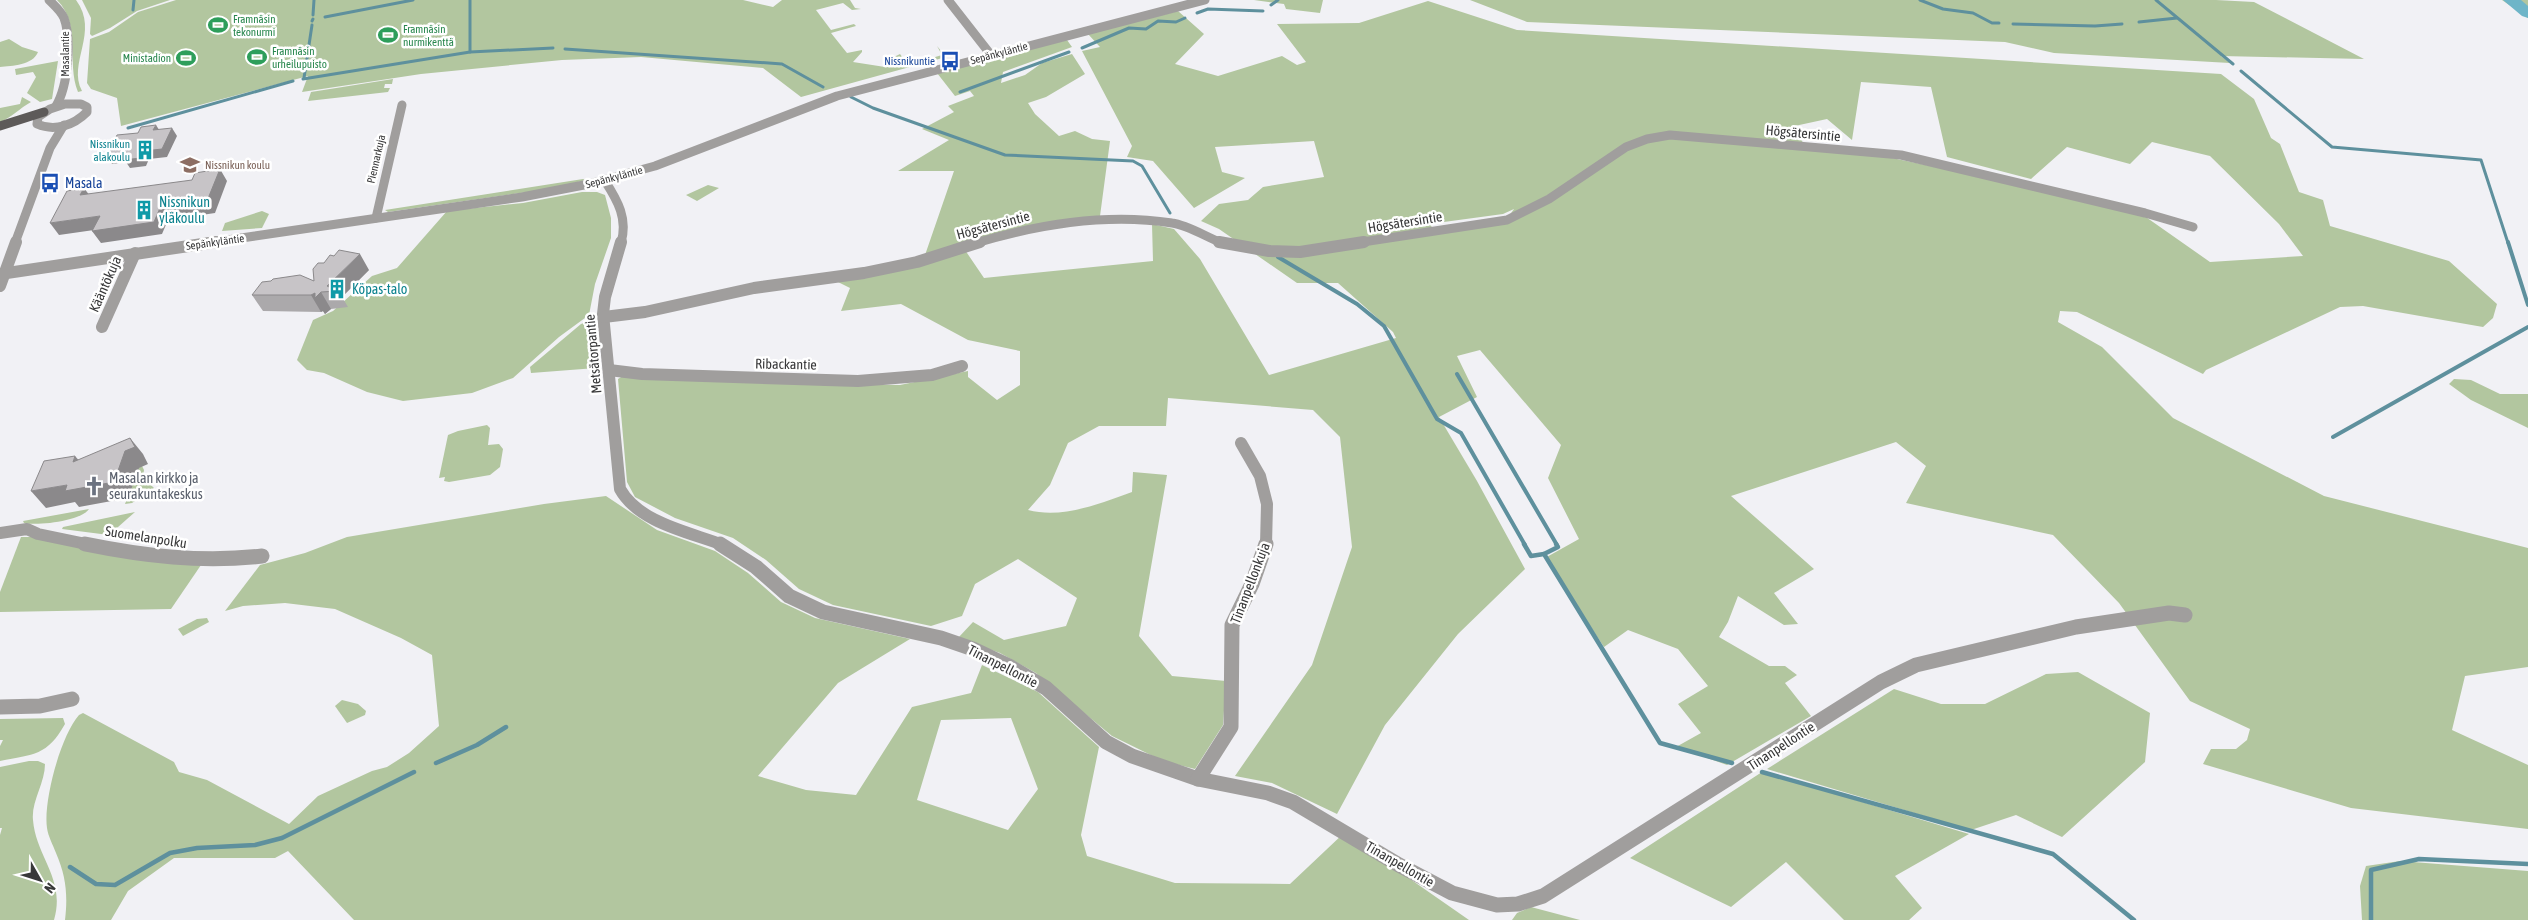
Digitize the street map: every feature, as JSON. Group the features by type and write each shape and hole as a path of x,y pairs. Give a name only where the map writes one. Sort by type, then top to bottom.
{"main road":[{"path":"0,128 44,112"},
{"path":"0,128 42,126"}],"street":[{"name":"Masalantie","path":"49,0 64,20 65,83 60,102 56,106"},
{"path":"948,0 992,55"},
{"name":"Sepänkyläntie","path":"2,274 559,191 605,180 668,161 825,100 1205,0"},
{"name":"Masalantie","path":"65,83 81,104"},
{"path":"42,126 64,125 85,114 87,107 81,104 56,106 44,112 36,120 42,126 44,143 50,148"},
{"name":"Piennarkuja","path":"376,218 402,105"},
{"path":"0,286 2,274 50,148 64,125"},
{"name":"Högsätersintie","path":"604,317 645,312 754,288 864,273 916,262 1016,232 1079,221 1110,219 1174,223 1223,244 1269,252 1300,252 1506,220 1528,213 1630,143 1651,136 1661,135 1901,155 1932,160 2064,195 2133,208 2193,227"},
{"name":"Metsätorpantie","path":"605,180 617,200 625,229 604,297 604,317 620,489 626,500"},
{"name":"Kääntökuja","path":"102,327 135,253"},
{"name":"Ribackantie","path":"609,370 642,374 858,381 932,375 962,366"},
{"name":"Tinanpellonkuja","path":"1198,779 1231,727 1232,626 1252,584 1267,542 1267,504 1260,476 1241,443"},
{"name":"Tinanpellontie","path":"626,500 665,524 723,545 756,567 789,596 822,612 941,638 973,649 1046,688 1106,742 1132,756 1198,779 1268,793 1294,802 1398,865 1452,893 1497,905 1518,904 1543,896 1881,682 1916,665 2076,627 2169,613 2186,615"},
{"name":"Suomelanpolku","path":"0,533 27,528 38,534 169,560 234,560 262,556"},
{"path":"0,706 40,706 72,699"}],"green space":[{"path":"57,0 76,0 83,12 85,24 78,69 78,80 82,91 78,92 75,80 69,21 65,10"},
{"path":"82,0 170,0 137,11 110,28 92,36 90,34 91,18"},
{"path":"176,0 743,0 773,7 782,0 850,0 855,8 861,9 852,10 843,3 816,10 831,30 854,24 856,26 831,33 847,53 862,50 853,62 885,67 900,54 908,65 942,55 937,46 946,57 801,97 763,68 641,57 562,60 421,74 302,92 308,76 121,126 117,98 91,89 87,83 90,39 109,32 138,12"},
{"path":"1254,0 1323,0 1320,13 1286,9 1284,4"},
{"path":"1470,0 2216,0 2254,2 2364,59 2221,56 2230,63 2054,53 2005,42 1527,22"},
{"path":"2502,0 2528,0 2528,18"},
{"path":"1428,1 1517,30 2221,74 2254,99 2271,138 2280,144 2299,192 2323,200 2330,226 2449,261 2497,304 2493,318 2483,327 2363,306 2340,307 2206,370 2203,374 2077,312 2060,311 2058,322 2102,347 2173,418 2324,496 2528,548 2528,667 2465,676 2452,730 2528,765 2528,829 2351,808 2203,764 2211,749 2236,749 2247,740 2250,729 2190,701 2119,603 2053,535 1906,503 1926,466 1896,442 1731,496 1814,569 1774,593 1798,624 1784,625 1738,596 1728,622 1719,637 1769,666 1785,666 1797,675 1785,683 1811,716 1727,765 1676,747 1701,733 1678,704 1708,686 1678,649 1628,630 1604,647 1545,558 1579,539 1548,478 1561,445 1480,350 1457,356 1477,397 1439,417 1477,481 1525,569 1458,634 1385,725 1337,814 1272,783 1235,776 1312,665 1352,547 1340,437 1313,410 1168,398 1166,426 1099,426 1068,443 1050,485 1028,510 1054,513 1080,509 1132,492 1133,472 1167,475 1139,636 1172,676 1226,681 1223,725 1195,769 1163,761 1112,736 1036,673 1000,653 958,638 973,622 1004,640 1066,626 1077,598 1018,559 975,584 962,616 931,626 833,605 799,589 766,560 733,538 675,518 635,497 627,482 618,379 626,374 761,383 900,385 968,371 968,377 997,400 1020,385 1020,351 968,340 901,304 841,311 850,288 836,281 965,250 984,278 1153,261 1152,224 1174,229 1200,259 1269,375 1396,338 1393,332 1338,283 1297,283 1219,229 1201,221 1219,204 1248,200 1263,187 1324,177 1314,141 1215,147 1222,172 1245,178 1194,208 1153,161 1127,157 1132,146 1082,51 1100,47 1088,34 1178,11 1204,34 1175,64 1218,76 1282,56 1297,65 1306,62 1277,24 1359,23","holes":["1861,82 1931,87 1947,157 2031,179 2067,147 2130,164 2152,142 2210,156 2279,224 2303,256 2210,262 2133,208 1868,153 1807,147 1790,127 1827,119 1852,140","1514,209 1506,220 1436,231 1429,224 1503,214"]},
{"path":"9,39 22,47 38,52 32,60 27,62 0,67 0,42"},
{"path":"1067,40 1072,47 1003,72 1001,83 1025,75 1042,63 1072,54 1085,74 1046,97 1028,103 1035,114 1059,136 1075,131 1092,139 1110,141 1100,216 924,258 954,171 898,171 949,140 922,129 954,112 948,106 974,96 970,91 955,96 937,73"},
{"path":"58,61 52,99 40,102 27,93 36,77 33,72 16,75 15,69"},
{"path":"393,79 392,84 385,84 384,88 390,88 388,92 308,101 311,92"},
{"path":"22,97 31,102 0,122 0,108 20,104"},
{"path":"586,180 549,189 388,212 385,210"},
{"path":"708,185 719,188 697,201 686,195"},
{"path":"582,192 597,192 605,195 611,218 611,238 595,284 589,315 559,337 513,378 472,393 403,401 367,392 324,373 307,370 297,360 313,320 333,311 372,276 397,268 447,211 523,203"},
{"path":"262,211 269,214 262,228 222,231 225,223"},
{"path":"593,322 596,368 531,373 530,367 581,324"},
{"path":"2454,379 2471,380 2500,394 2528,394 2528,428 2471,400 2449,384"},
{"path":"487,425 490,428 488,445 499,444 503,449 500,467 490,475 449,482 444,481 445,477 439,478 448,435"},
{"path":"142,466 144,470 143,477 154,488 132,503 125,504 135,478 127,473"},
{"path":"606,496 657,530 715,551 748,573 781,602 815,618 910,639 838,683 758,776 806,790 856,795 912,707 971,693 982,665 1038,692 1099,747 1081,835 1087,856 1175,883 1290,884 1344,833 1469,920 354,920 288,851 275,858 174,858 128,891 111,920 65,920 66,894 64,878 48,834 46,816 51,786 60,752 72,724 79,715 83,713 174,762 179,772 207,780 289,824 318,796 372,771 387,767 409,753 439,726 432,655 401,638 335,609 285,603 243,606 225,611 260,565 305,553 347,537 544,504","holes":["1011,718 1038,789 1008,830 917,800 941,720"]},
{"path":"89,509 77,517 59,522 30,524 23,521"},
{"path":"135,512 109,535 62,529 63,527"},
{"path":"21,537 32,537 201,565 171,609 0,612 0,592"},
{"path":"207,618 209,622 183,636 178,629 197,619"},
{"path":"2078,672 2150,713 2145,762 2062,837 2016,815 1971,830 1767,769 1894,689 1941,704 1985,704 2046,674"},
{"path":"342,700 358,704 366,711 365,715 347,723 335,706"},
{"path":"63,718 65,724 52,742 45,748 31,755 0,761 0,746 3,740 0,740 0,719"},
{"path":"38,761 45,764 43,778 34,806 33,820 39,845 53,880 57,905 54,920 0,920 0,835 2,828 0,828 0,767"},
{"path":"1762,772 1969,834 1895,876 1922,908 1909,920 1844,920 1786,862 1731,907 1630,858"},
{"path":"2400,861 2528,871 2528,920 2362,920 2360,886 2366,866"},
{"path":"1531,907 1580,920 1512,920 1517,913"}],"building":[{"path":"156,125 153,130 172,128 162,149 144,151 140,158 124,160 127,153 107,156 117,135 138,133 141,127"},
{"path":"220,169 207,201 160,208 154,222 92,231 100,216 50,223 67,191 84,188 80,195 192,180 195,173"},
{"path":"339,250 360,254 327,286 338,291 321,292 315,298 315,293 311,295 252,295 262,282 273,279 300,275 314,281 313,269 318,263 324,263 330,255 334,256"},
{"path":"130,438 135,447 125,451 114,482 65,491 67,485 31,491 44,461 75,456 73,462"}],"waterway":[{"path":"133,10 134,0"},
{"path":"313,15 314,0"},
{"path":"325,17 413,0"},
{"path":"470,0 470,52"},
{"path":"1271,5 1278,0"},
{"path":"1920,0 1943,9 1973,13 1992,23 1999,23"},
{"path":"2156,0 2233,64"},
{"path":"2511,0 2528,13"},
{"path":"1197,13 1208,9 1263,11"},
{"path":"1082,48 1129,28 1146,29 1158,21 1176,22 1185,18"},
{"path":"2139,22 2177,18"},
{"path":"2013,24 2095,26 2122,24"},
{"path":"304,78 312,25"},
{"path":"470,52 553,48"},
{"path":"565,49 782,64 823,87"},
{"path":"303,79 470,52"},
{"path":"960,92 1069,52"},
{"path":"2241,71 2332,147 2481,160 2508,243"},
{"path":"128,128 293,81"},
{"path":"851,97 873,108 1005,155 1133,161 1142,166 1170,213"},
{"path":"2508,242 2528,305"},
{"path":"1278,257 1357,304 1384,326 1437,419 1461,433 1525,545"},
{"path":"2333,437 2528,327"},
{"path":"1457,374 1557,545"},
{"path":"1524,544 1531,556 1544,554"},
{"path":"1544,554 1558,547 1556,544"},
{"path":"1544,554 1660,743 1732,763"},
{"path":"436,763 477,745 506,727"},
{"path":"70,867 96,884 115,885 170,853 197,848 255,845 282,838 414,772"},
{"path":"1762,772 2053,854 2134,920"},
{"path":"2371,920 2371,870 2419,859 2528,864"}],"place":[{"name":"Framnäsin tekonurmi","path":"218,25"},
{"name":"Framnäsin nurmikenttä","path":"388,35"},
{"name":"Framnäsin urheilupuisto","path":"257,57"},
{"name":"Ministadion","path":"186,58"},
{"name":"Nissnikuntie","path":"950,61"},
{"name":"Nissnikun alakoulu","path":"145,150"},
{"name":"Nissnikun koulu","path":"190,165"},
{"name":"Masala","path":"50,183"},
{"name":"Nissnikun yläkoulu","path":"144,210"},
{"name":"Köpas-talo","path":"337,289"},
{"name":"Masalan kirkko ja seurakuntakeskus","path":"94,486"}]}
